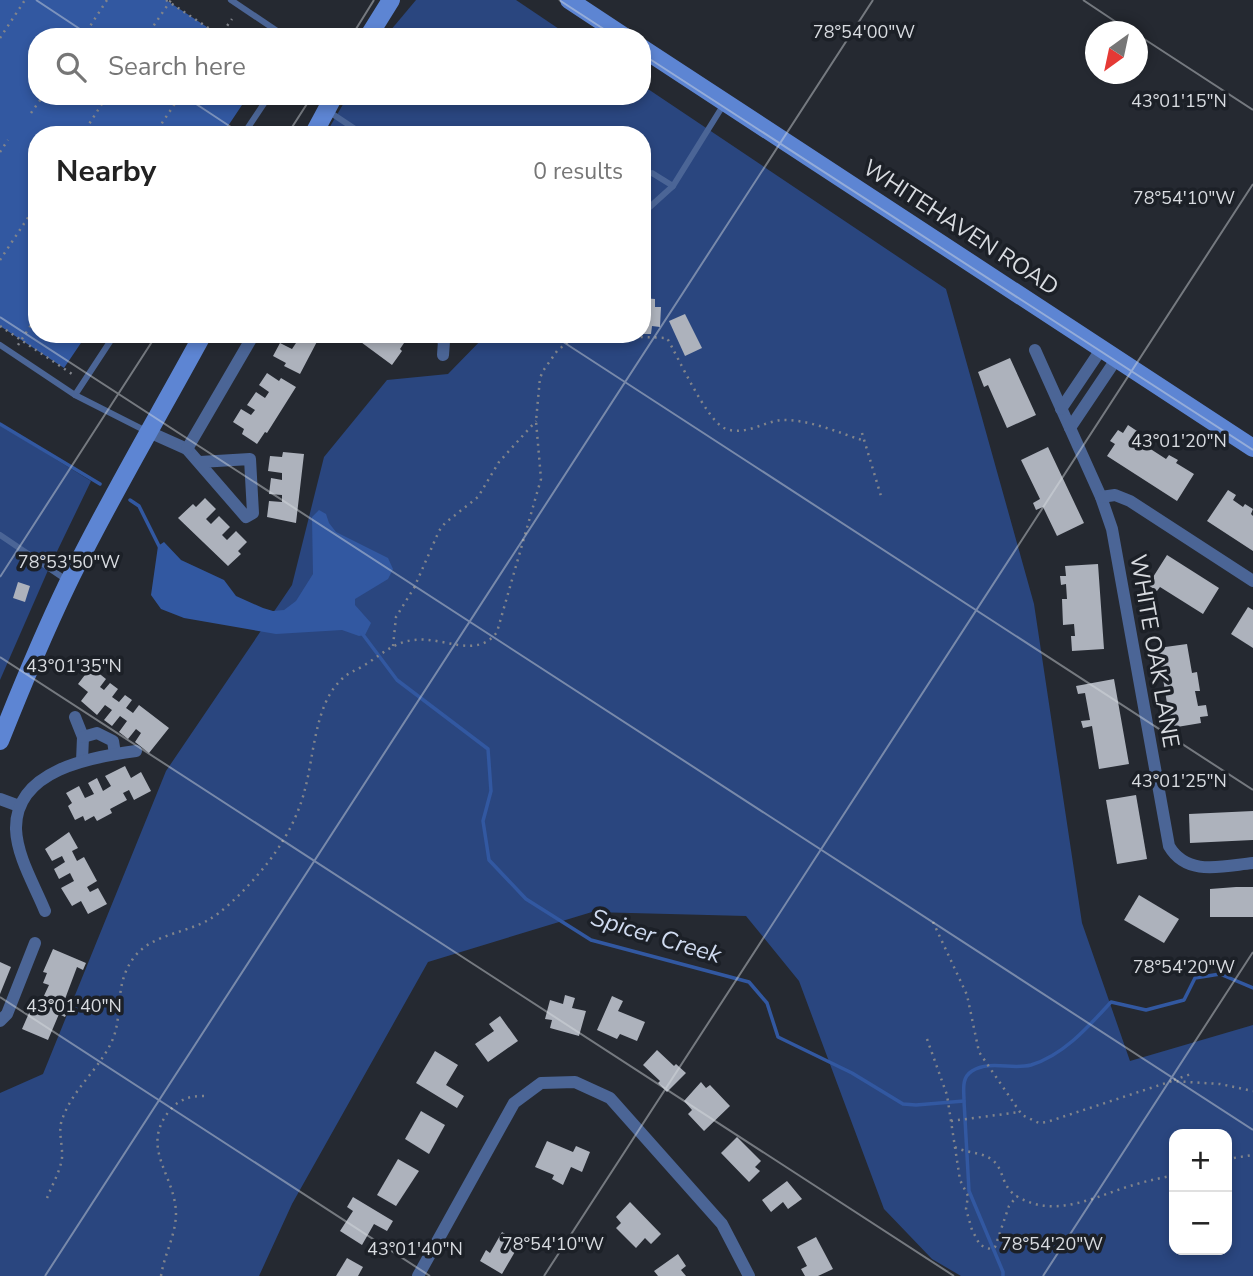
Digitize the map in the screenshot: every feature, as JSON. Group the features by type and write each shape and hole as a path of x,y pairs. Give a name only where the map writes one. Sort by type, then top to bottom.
{"street":[{"path":"373,28 390,0"},
{"path":"569,0 611,28"},
{"name":"WHITEHAVEN ROAD","path":"651,54 1253,448"},
{"path":"318,126 329,105"},
{"path":"0,741 68,582 198,343"},
{"path":"187,449 249,343"},
{"path":"443,355 444,343"},
{"name":"WHITE OAK LANE","path":"1035,350 1101,497 1112,529 1169,846 1178,859 1194,867 1253,863"},
{"path":"1061,409 1109,353"},
{"path":"1069,428 1109,353"},
{"path":"149,432 187,449 246,517 253,513 250,459 200,462"},
{"name":"WHITE OAK LANE","path":"1101,497 1115,495 1130,501 1253,581"},
{"path":"75,717 83,737 82,761"},
{"path":"83,737 97,733 113,741 115,754"},
{"path":"45,911 22,855 16,830 19,806 30,788 48,777 82,761 135,751"},
{"path":"0,799 19,806"},
{"path":"2,1015 35,943"},
{"path":"418,1276 514,1102 541,1083 575,1082 610,1098 619,1108 722,1224 749,1276"}],"lane":[{"path":"231,0 273,28"},
{"path":"651,206 673,186 725,102"},
{"path":"249,126 263,105"},
{"path":"332,105 354,126"},
{"path":"651,173 673,186"},
{"path":"75,395 109,343"},
{"path":"0,345 75,395 149,432"},
{"path":"0,535 68,582"}],"path":[{"path":"0,37 25,0"},
{"path":"89,28 107,0"},
{"path":"152,28 169,1 208,28"},
{"path":"226,28 232,19"},
{"path":"31,113 37,105"},
{"path":"88,126 101,105"},
{"path":"160,126 174,105"},
{"path":"0,152 8,139"},
{"path":"0,260 28,218"},
{"path":"0,326 84,382"},
{"path":"22,340 28,330"},
{"path":"651,337 667,338 710,415 723,428 740,431 792,420 865,441"},
{"path":"47,1198 62,1162 62,1119 112,1040 120,989 131,963 146,946 217,915 275,853 286,836 304,793 327,698 341,680 393,646 412,640 445,641 472,647 489,642 500,626 541,479 536,421 537,398 543,371 557,351 567,343"},
{"path":"393,646 396,617 414,588 439,531 478,497 499,462 536,421"},
{"path":"862,433 881,496"},
{"path":"519,537 524,538"},
{"path":"933,922 963,984 979,1052 1020,1112 1031,1120 1047,1122 1191,1074"},
{"path":"927,1039 947,1095 960,1180 968,1196 966,1209 980,1245 993,1248 1009,1206 1017,1196"},
{"path":"1172,1081 1220,1084 1253,1091"},
{"path":"161,1276 176,1222 176,1209 171,1187 159,1159 157,1136 164,1118 177,1103 190,1096 204,1096"},
{"path":"950,1121 1020,1112"},
{"path":"953,1146 991,1159 1006,1188 1017,1196 1040,1205 1062,1207 1169,1176"},
{"path":"1232,1158 1253,1155"}],"shaded area":[{"path":"0,0 166,0 208,28 28,28 28,105 242,105 228,126 28,126 28,343 81,343 64,368 0,326"},
{"path":"416,0 516,0 558,28 393,28"},
{"path":"651,91 946,289 1034,604 1082,923 1130,1061 1253,1025 1253,1276 961,1276 932,1259 884,1209 799,981 746,916 592,912 428,962 292,1204 259,1276 0,1276 0,1093 43,1074 166,771 292,585 324,457 387,380 448,374 478,343 651,343 651,126 330,126 343,105 651,105"},
{"path":"0,425 91,481 0,680"},
{"path":"319,510 326,514 336,532 388,558 393,569 388,579 355,599 355,605 371,623 365,635 359,636 342,630 276,634 184,618 161,609 151,595 158,546 164,542 181,560 224,580 236,596 273,611 284,610 296,601 313,574 312,517"}],"building":[{"path":"651,299 655,299 655,307 661,307 660,327 652,326 651,334"},
{"path":"685,314 702,348 685,356 669,321"},
{"path":"280,343 292,349 296,343 316,343 300,374 284,366 286,363 273,356"},
{"path":"362,343 404,343 392,365"},
{"path":"1010,358 1036,415 1007,428 988,385 984,387 978,372"},
{"path":"267,373 296,387 257,444 242,434 244,429 233,422 241,409 251,415 255,410 247,405 256,392 265,398 269,392 259,385"},
{"path":"1128,425 1137,431 1134,435 1143,441 1145,437 1153,442 1149,448 1166,459 1169,455 1178,460 1176,463 1194,474 1177,501 1107,456 1115,444 1110,441 1118,430 1123,433"},
{"path":"1048,447 1084,523 1057,536 1043,507 1036,510 1033,503 1040,499 1021,460"},
{"path":"283,452 304,454 296,523 267,517 269,501 282,502 282,495 269,494 271,478 282,480 282,473 268,471 270,456 282,457"},
{"path":"1228,490 1236,495 1233,500 1243,507 1245,504 1253,509 1253,551 1207,521"},
{"path":"205,498 216,509 206,519 211,524 219,516 230,527 222,535 227,540 236,531 247,542 238,551 241,554 228,566 178,518 193,504 196,507"},
{"path":"1167,555 1219,588 1203,614 1160,587 1157,591 1148,585"},
{"path":"1098,564 1104,649 1072,651 1071,636 1075,636 1074,624 1063,625 1062,599 1067,599 1066,584 1061,585 1060,576 1066,576 1065,566"},
{"path":"18,582 30,586 25,602 13,598"},
{"path":"1248,607 1253,610 1253,648 1231,634"},
{"path":"1187,644 1192,673 1197,672 1200,691 1195,691 1198,706 1206,705 1208,716 1200,717 1201,723 1171,728 1158,648"},
{"path":"91,667 106,679 100,687 104,690 110,683 118,689 112,697 119,702 125,695 132,700 126,708 133,713 139,705 169,728 149,753 135,742 141,733 136,729 128,739 119,732 127,721 120,716 112,726 104,720 112,710 105,705 97,715 81,701 88,692 78,684"},
{"path":"1114,679 1129,764 1099,769 1092,726 1083,728 1081,721 1090,720 1085,693 1078,694 1076,686"},
{"path":"125,766 131,778 141,772 151,791 134,800 129,790 123,793 127,800 110,809 112,813 97,821 94,816 85,821 83,816 75,820 68,806 72,803 66,793 79,786 85,798 94,794 88,783 97,778 103,791 111,786 105,776"},
{"path":"1136,795 1147,859 1117,864 1106,800"},
{"path":"1253,811 1253,840 1190,843 1189,814"},
{"path":"69,832 78,848 72,851 77,861 84,857 97,881 87,887 90,892 98,888 107,904 88,914 81,901 72,906 61,888 74,881 70,873 59,879 54,869 65,862 62,856 52,861 45,849"},
{"path":"1253,887 1253,917 1210,917 1210,889"},
{"path":"1139,895 1179,919 1164,943 1124,920"},
{"path":"53,949 86,963 83,970 77,967 62,1007 68,1010 65,1017 59,1014 48,1040 22,1029 36,997 42,1000 49,985 43,983 47,973 43,972"},
{"path":"0,962 11,967 0,994"},
{"path":"565,995 575,998 572,1008 586,1011 579,1036 550,1028 552,1020 545,1019 550,1000 563,1004"},
{"path":"612,996 623,1001 618,1011 645,1022 637,1041 620,1034 617,1039 597,1030"},
{"path":"500,1016 518,1041 488,1062 475,1044 494,1031 489,1024"},
{"path":"657,1050 686,1073 667,1092 643,1065"},
{"path":"435,1051 458,1065 446,1085 464,1096 457,1108 416,1083"},
{"path":"701,1082 706,1088 710,1085 730,1106 704,1131 688,1114 692,1110 684,1101"},
{"path":"421,1111 445,1125 429,1154 405,1139"},
{"path":"737,1137 761,1161 755,1167 760,1171 749,1182 721,1153"},
{"path":"547,1141 573,1152 576,1146 590,1152 582,1172 571,1167 563,1185 552,1179 554,1175 535,1167"},
{"path":"398,1159 419,1171 396,1206 377,1195"},
{"path":"787,1181 802,1199 788,1209 783,1202 771,1212 762,1200"},
{"path":"353,1197 393,1221 387,1231 374,1224 362,1245 340,1231 353,1211 347,1207"},
{"path":"630,1202 661,1234 651,1244 645,1238 636,1248 616,1228 621,1223 616,1217"},
{"path":"502,1232 520,1243 502,1274 480,1261 486,1250 490,1253"},
{"path":"816,1237 833,1269 818,1276 805,1276 801,1269 807,1266 797,1247"},
{"path":"678,1254 686,1266 681,1270 686,1276 658,1276 654,1271"},
{"path":"347,1258 363,1267 358,1276 336,1276"}],"waterway":[{"name":"Spicer Creek","path":"0,424 100,484"},
{"name":"Spicer Creek","path":"130,500 139,506 160,548"},
{"name":"Spicer Creek","path":"361,632 397,680 488,749 491,791 483,821 489,860 526,899 591,940 749,982 767,1003 778,1037 852,1073 903,1104 964,1101 965,1081 972,1071 986,1066 1031,1065 1043,1060 1075,1039 1111,1002 1146,1010 1184,1000 1195,978 1220,974 1253,988"},
{"path":"964,1101 969,1191 1003,1276"}]}
